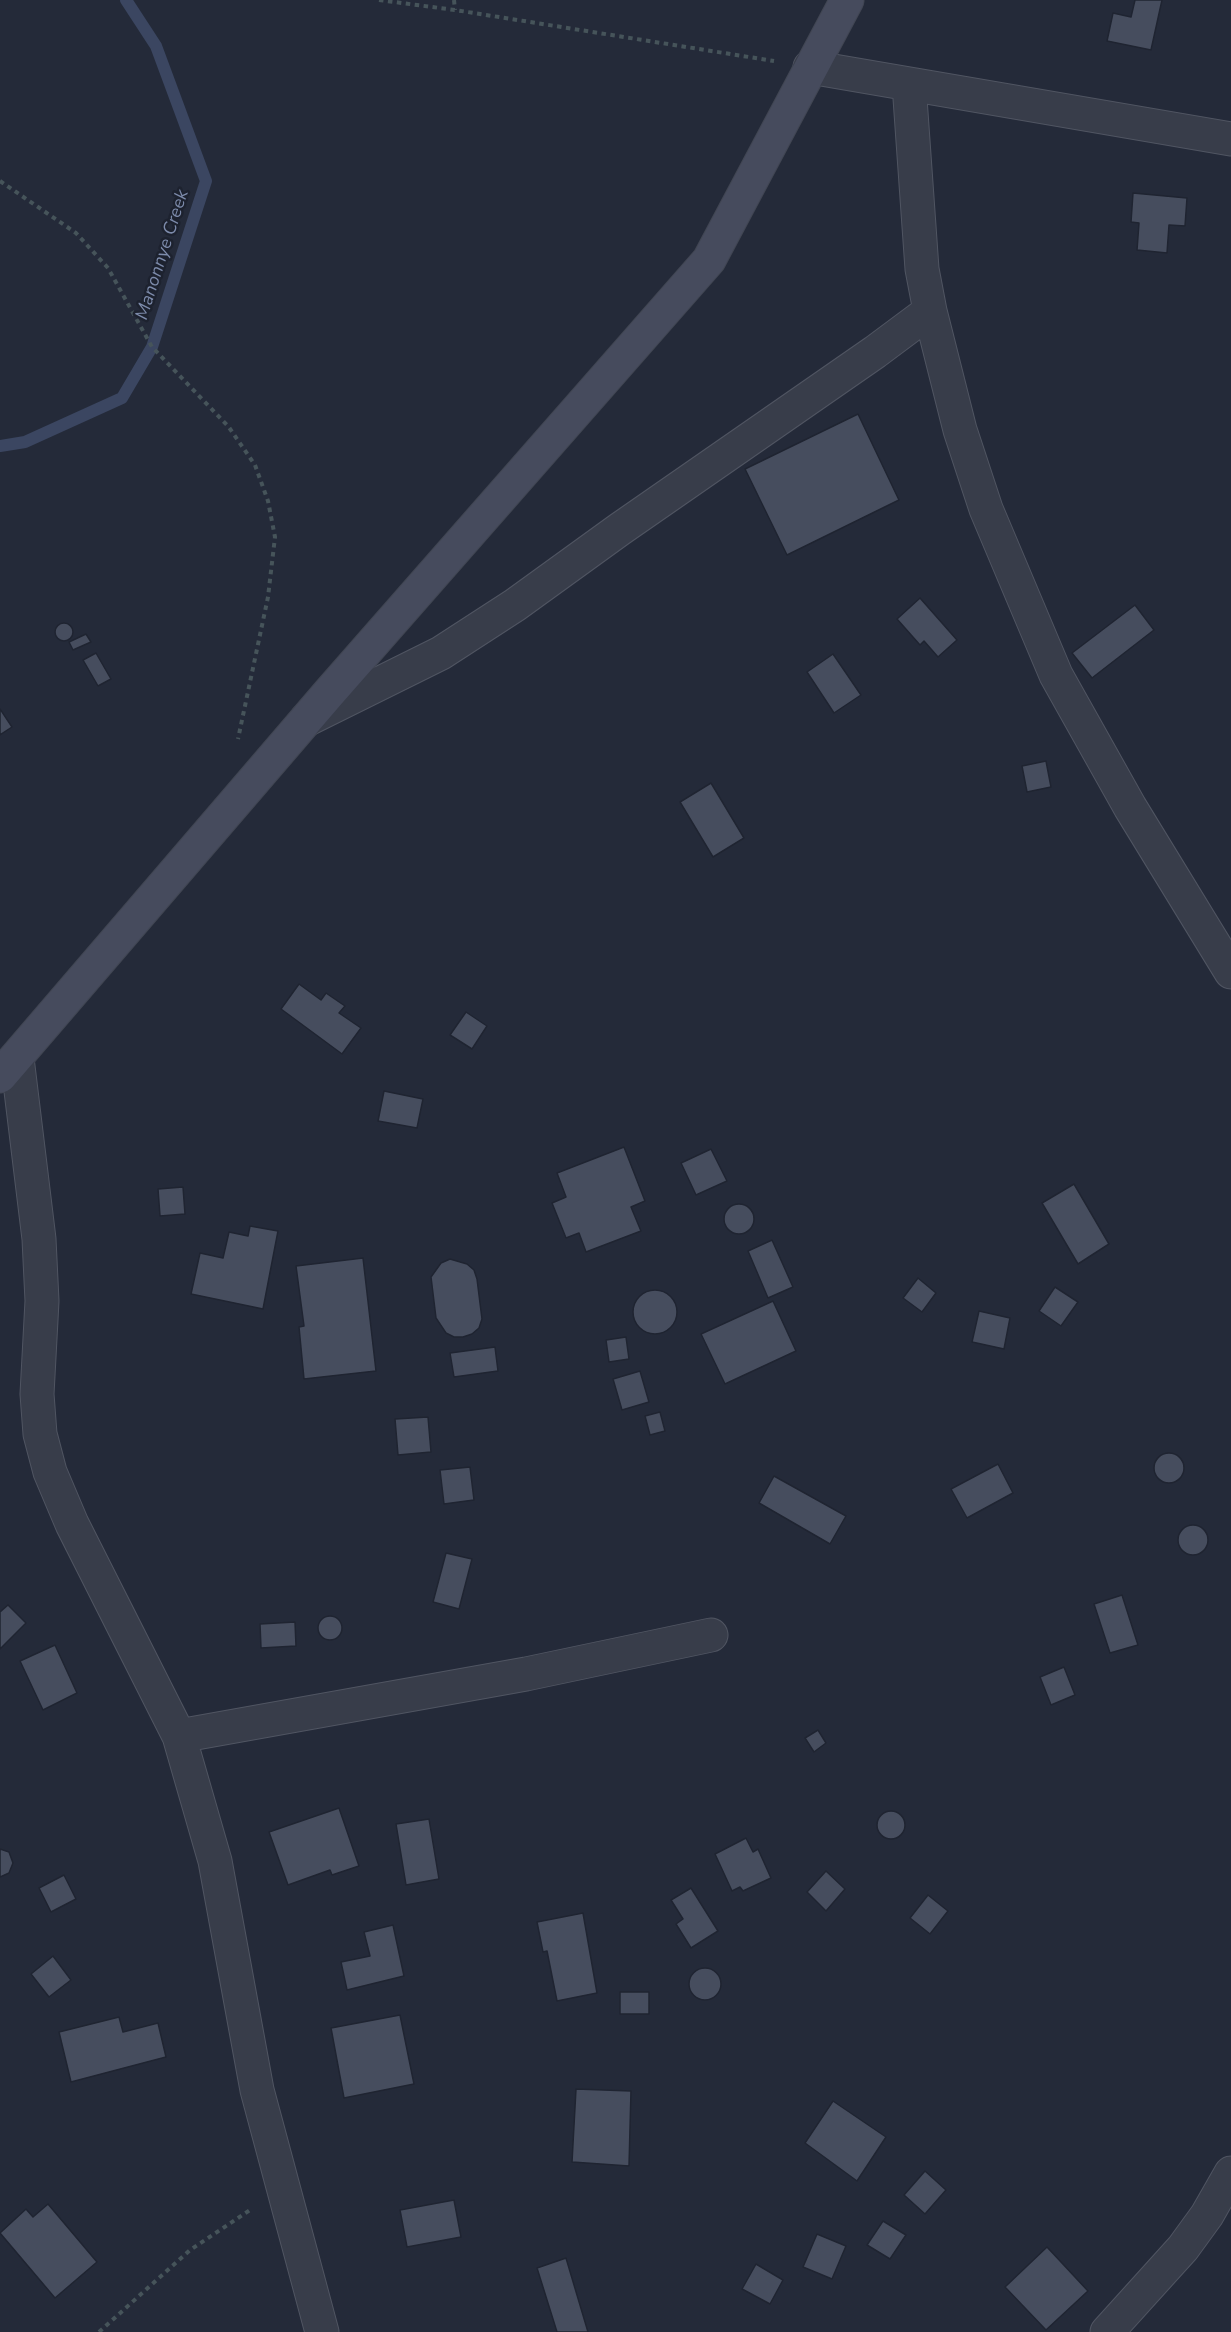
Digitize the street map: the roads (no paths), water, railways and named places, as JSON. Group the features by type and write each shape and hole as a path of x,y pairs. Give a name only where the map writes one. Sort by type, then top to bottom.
{"street":[{"path":"322,2332 257,2090 215,1861 179,1736 72,1524 50,1472 40,1434 37,1394 42,1301 39,1239 8,1067 306,720 709,260 847,0"},
{"path":"810,67 1231,139"},
{"path":"909,84 922,268 930,311 960,430 986,509 1056,675 1130,807 1231,972"},
{"path":"306,720 441,653 515,605 930,311"},
{"path":"179,1736 526,1674 711,1635"},
{"path":"1107,2332 1183,2248 1207,2215 1231,2173"}],"waterway":[{"name":"Manonnye Creek","path":"0,446 25,442 122,398 152,347 206,181 156,46 126,0"}]}
